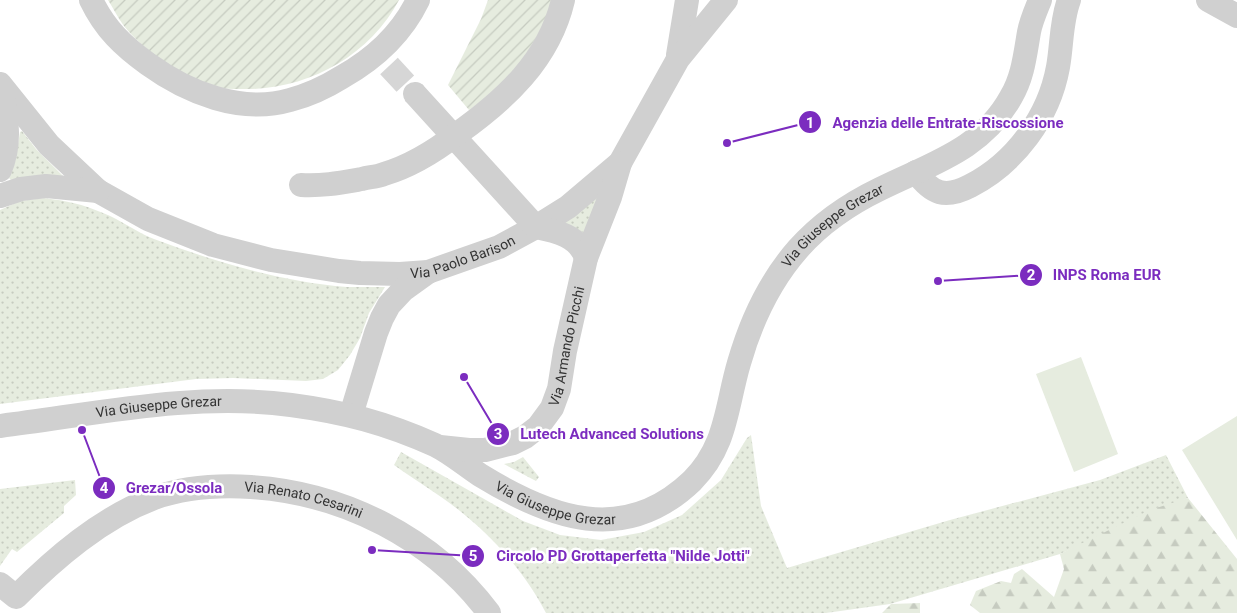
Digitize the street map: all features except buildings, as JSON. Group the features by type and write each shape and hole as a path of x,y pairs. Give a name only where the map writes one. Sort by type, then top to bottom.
{"street":[{"path":"91,0 109,30 165,77 188,89 241,104 278,103 310,94 358,68 382,60 418,0"},
{"path":"302,185 324,186 384,175 425,157 454,137 495,106 519,84 548,40 557,21 562,0"},
{"path":"678,59 687,0"},
{"name":"Via Paolo Barison","path":"0,84 90,191 148,219 213,245 271,260 339,271 376,274 428,272 486,253 536,227 574,203 620,162 678,59 726,0"},
{"path":"1020,0 1029,30"},
{"path":"1029,30 1040,0"},
{"path":"916,172 928,186 942,193 965,189 987,176 1006,160 1027,137 1042,112 1053,86 1060,58 1065,15 1069,0"},
{"path":"1208,0 1237,16"},
{"name":"Via Giuseppe Grezar","path":"0,426 168,404 214,400 265,402 334,411 387,426 438,447 480,475 517,496 560,514 595,519 612,519 632,515 661,504 680,491 704,468 716,449 725,425 737,367 750,328 765,296 787,263 815,232 843,209 954,154 976,139 1008,104 1024,63 1029,30"},
{"path":"0,84 8,133 7,145 0,170"},
{"path":"415,94 536,227 560,233 573,240 581,248 586,258"},
{"name":"Via Armando Picchi","path":"438,447 469,450 499,447 530,434 542,423 552,408 559,389 565,351 586,258 610,196 620,162"},
{"path":"0,196 21,189 46,186 90,191"},
{"path":"351,415 382,318 403,290 428,272"},
{"name":"Via Renato Cesarini","path":"7,598 82,538 129,510 152,499 196,488 243,487 280,490 314,497 355,510 380,522 433,555 467,587 489,613"}],"green space":[{"path":"108,0 399,0 371,38 353,54 333,67 311,77 288,84 265,88 228,89 203,83 165,63 132,35"},
{"path":"488,0 554,0 551,14 516,70 482,101 469,110 448,85 481,19"},
{"path":"22,131 36,149 63,176 11,180 9,178 15,162 20,132"},
{"path":"600,191 588,235 565,225 564,218"},
{"path":"44,198 88,207 154,239 249,270 298,281 322,284 347,287 385,287 369,313 360,338 350,355 338,370 323,379 306,381 233,378 196,379 0,404 0,210 20,201"},
{"path":"1081,357 1118,454 1074,472 1036,374"},
{"path":"1237,416 1237,540 1182,450"},
{"path":"751,435 761,506 787,568 950,520 1100,480 1166,455 1188,498 1060,554 890,604 826,613 546,613 529,584 485,533 452,505 394,465 401,452 523,521 560,535 601,540 644,532 682,515 721,480 747,438"},
{"path":"523,457 539,477 536,481 504,464 514,462"},
{"path":"75,480 76,495 64,506 64,513 17,552 12,549 0,566 0,489"},
{"path":"1188,498 1237,559 1237,613 980,613 970,605 976,591 1001,581 1011,583 1014,574 1022,569 1054,597 1064,569 1060,554 1150,510"},
{"path":"920,603 920,613 882,613 891,604"}],"tunnel":[{"path":"389,66 415,94"}],"place":[{"name":"Agenzia delle Entrate-Riscossione","path":"727,143"},
{"name":"INPS Roma EUR","path":"938,281"},
{"name":"Lutech Advanced Solutions","path":"464,377"},
{"name":"Grezar/Ossola","path":"82,430"},
{"name":"Circolo PD Grottaperfetta \"Nilde Jotti\"","path":"372,550"}]}
